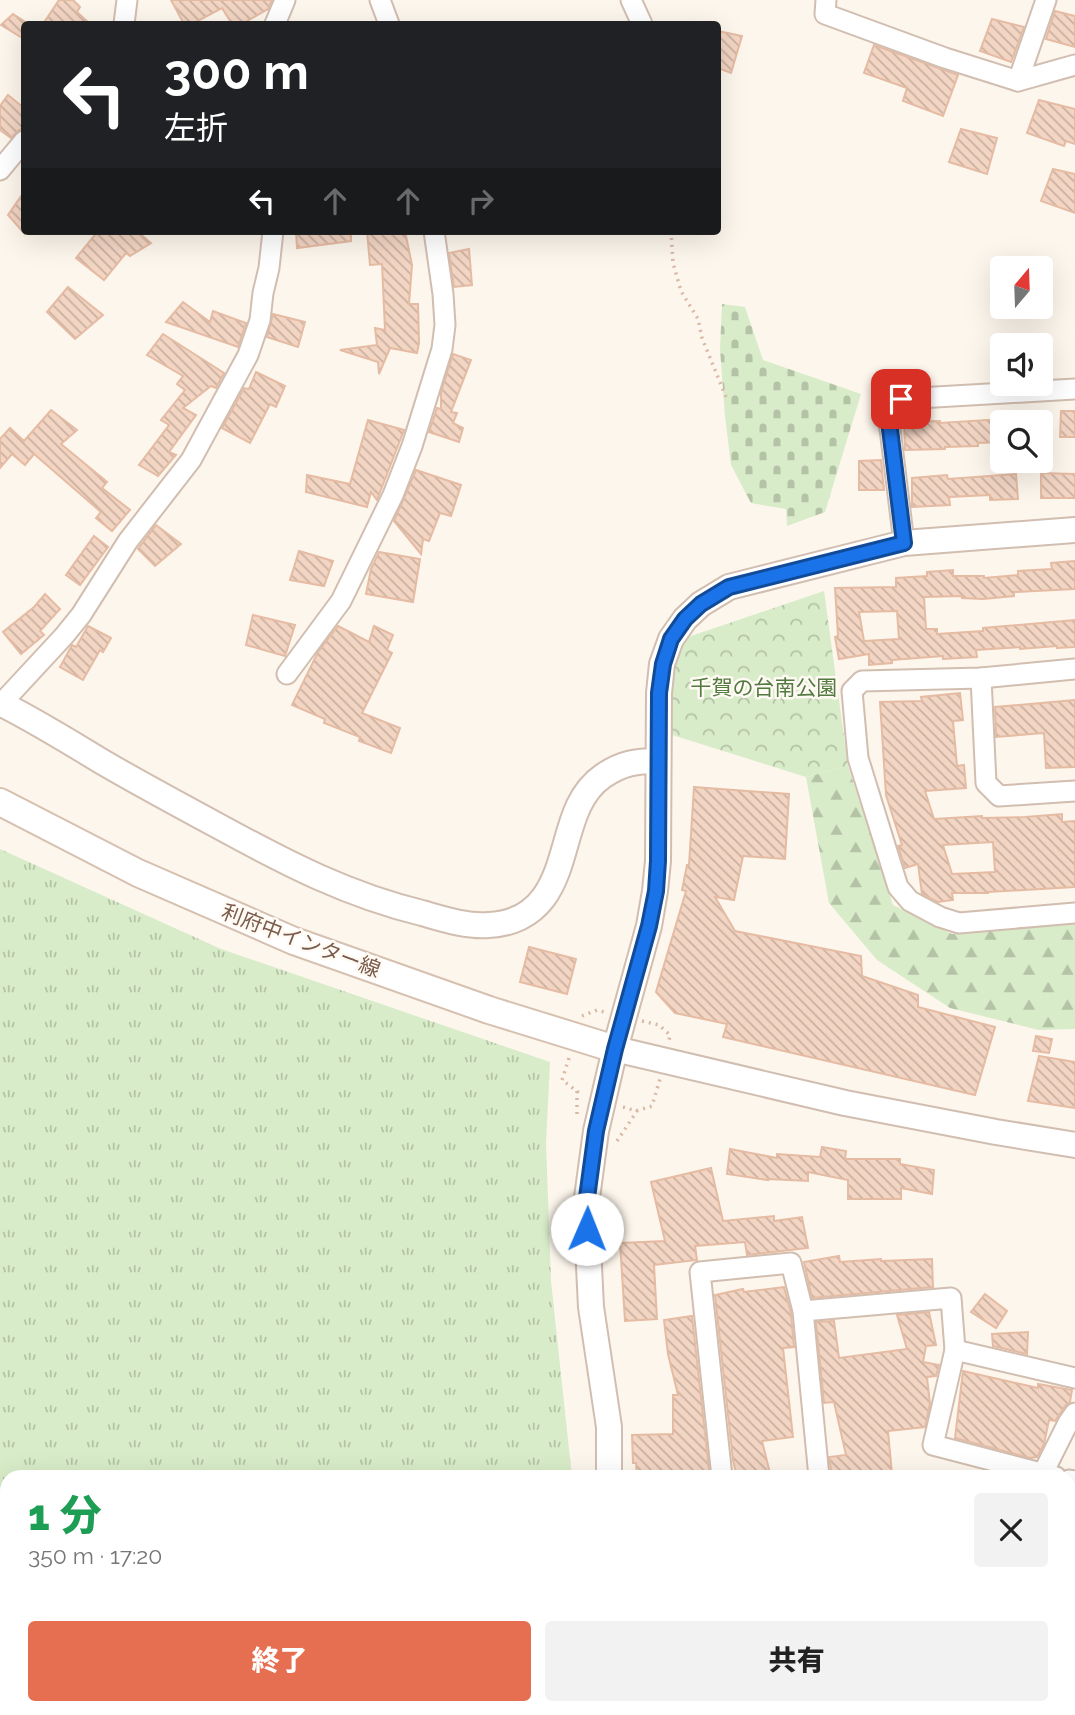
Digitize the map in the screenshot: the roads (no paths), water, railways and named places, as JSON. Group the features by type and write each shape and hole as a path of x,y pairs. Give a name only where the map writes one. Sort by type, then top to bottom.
{"main road":[{"name":"利府中インター線","path":"0,802 138,873 294,941 489,1010 615,1049"}],"street":[{"path":"124,21 127,0"},
{"path":"276,21 285,0"},
{"path":"380,0 388,21"},
{"path":"631,0 641,21"},
{"path":"826,0 825,14 945,58 1018,81 1075,65"},
{"path":"1018,81 1046,0"},
{"path":"0,170 21,145"},
{"path":"273,235 260,320 248,355 191,460 128,541 81,615 1,704 143,785 315,876 357,895 401,908 452,921 486,926 513,921 530,912 543,898 555,879 576,810 585,792 598,779 617,767 658,761"},
{"path":"287,674 341,601 393,495 412,446 442,349 443,294 436,235"},
{"path":"904,543 888,413 901,399 1075,389"},
{"path":"609,1470 609,1427 591,1307 586,1205 596,1131 656,891 659,693 663,664 671,639 685,619 701,604 729,587 904,543 1075,530"},
{"path":"1075,670 981,678 862,681 852,691 858,758 898,887 910,901 940,917 959,923 1075,913"},
{"path":"981,678 986,783 999,796 1075,791"},
{"path":"615,1049 845,1103 1075,1145"},
{"path":"721,1470 700,1272 791,1264 803,1311 818,1470"},
{"path":"803,1311 951,1298 955,1350 933,1445 1025,1470"},
{"path":"955,1350 1075,1378"},
{"path":"1049,1470 1068,1423 1075,1413"}],"park label":[{"name":"千賀の台南公園","path":"764,688"}]}
